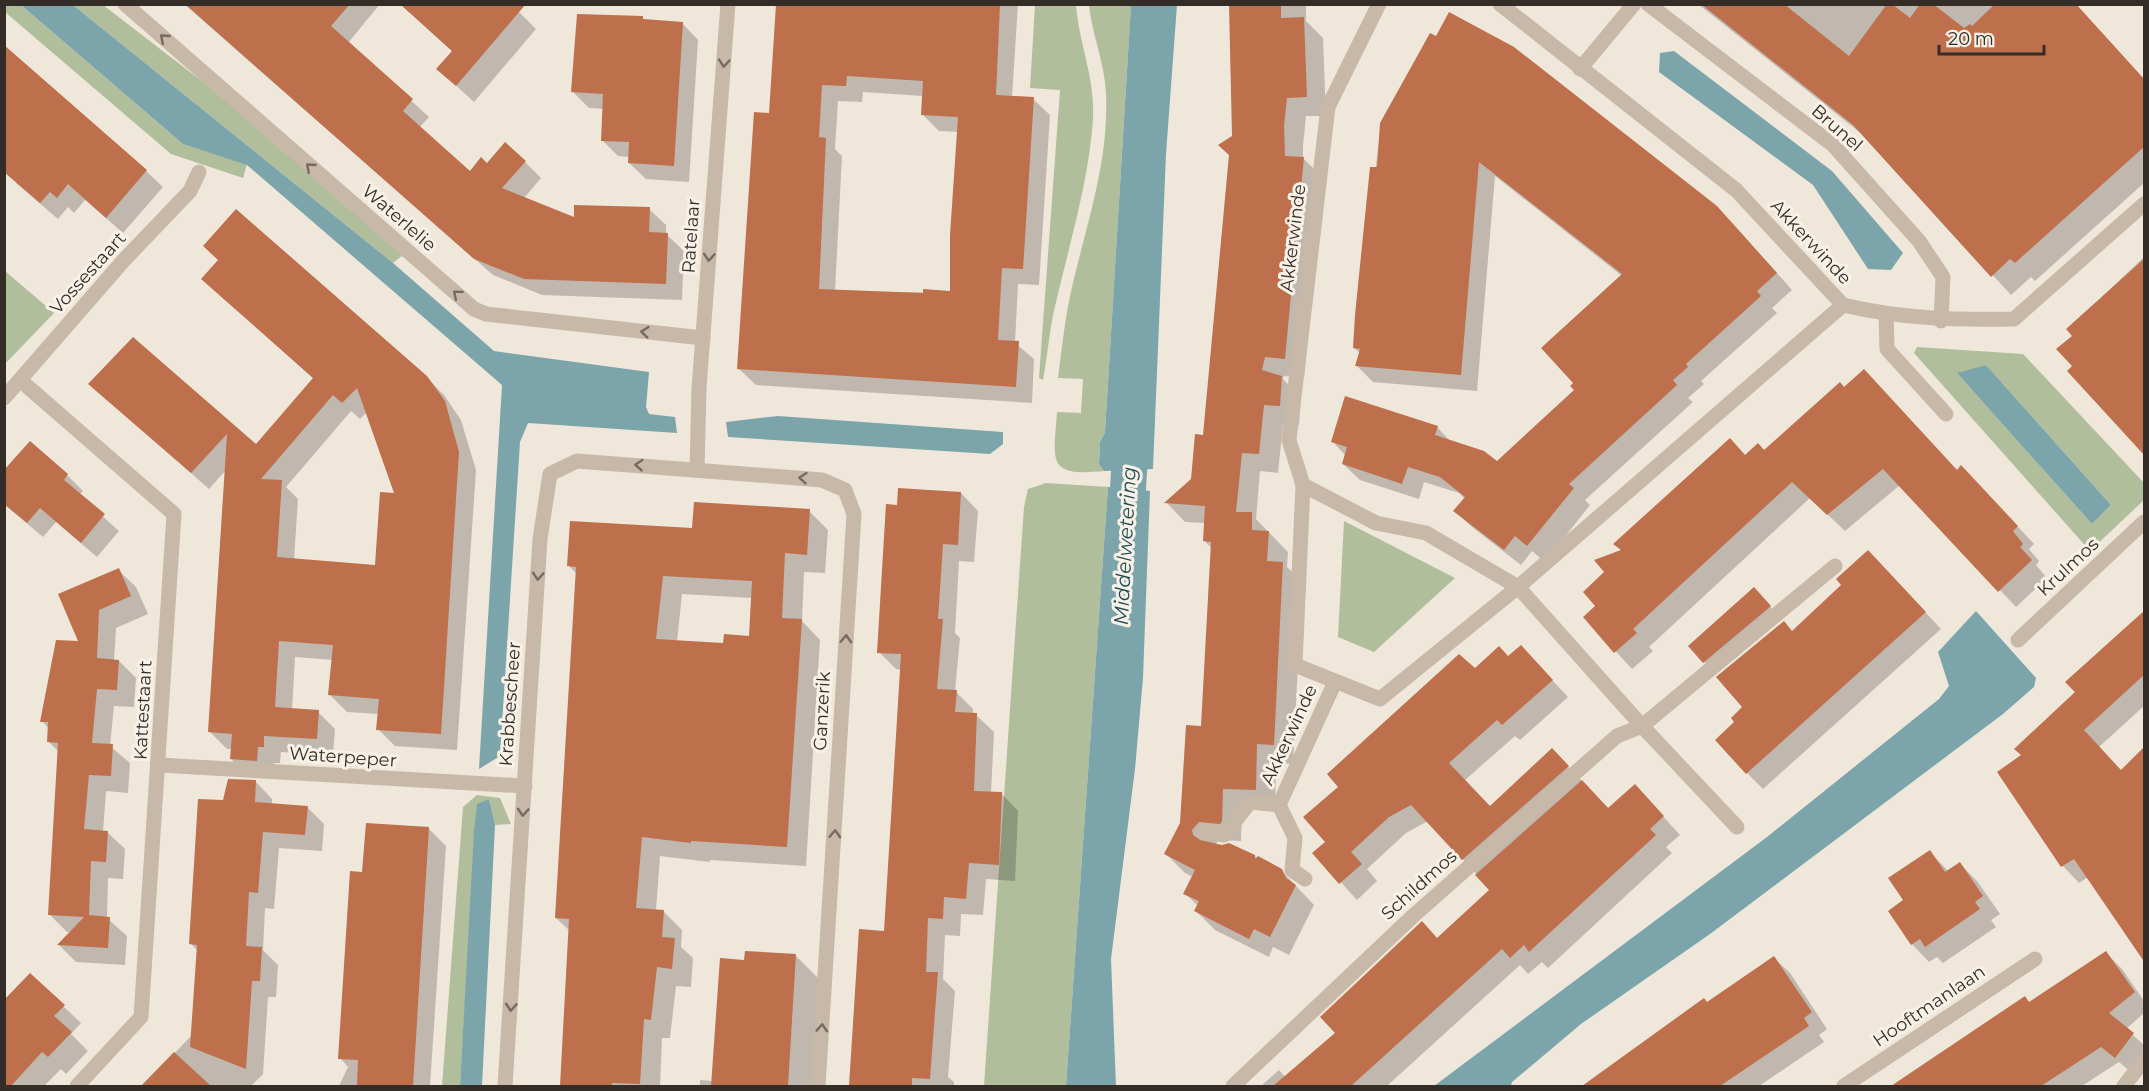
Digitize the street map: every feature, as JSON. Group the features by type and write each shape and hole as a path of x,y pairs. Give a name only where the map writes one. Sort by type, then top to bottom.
{"street":[{"name":"Waterlelie","path":"125,4 474,309 486,314 703,338"},
{"name":"Ratelaar","path":"697,470 703,338 728,4"},
{"name":"Akkerwinde","path":"1379,4 1328,107 1289,440 1303,485 1295,665 1380,699 1518,586 1844,305 1736,190 1500,4"},
{"path":"1580,69 1634,4"},
{"name":"Brunel","path":"1648,4 1833,145 1919,241 1943,277 1941,321"},
{"name":"Vossestaart","path":"4,398 124,260 189,191 199,172"},
{"path":"1844,305 1886,315 1941,321 2014,319 2145,204"},
{"path":"1886,315 1887,349 1946,414"},
{"name":"Kattestaart","path":"20,380 174,514 141,1017 76,1086"},
{"name":"Krabbescheer","path":"505,1086 540,539 550,474 577,461 697,470"},
{"name":"Ganzerik","path":"697,470 822,480 845,490 854,514 818,1086"},
{"path":"1303,485 1377,523 1426,533 1518,586 1642,726 1737,826"},
{"name":"Krulmos","path":"2018,640 2145,522"},
{"name":"Schildmos","path":"1233,1086 1412,917 1617,736 1642,726 1835,566"},
{"name":"Akkerwinde","path":"1279,805 1335,682"},
{"name":"Waterpeper","path":"159,765 525,786"},
{"name":"Akkerwinde","path":"1202,831 1224,835 1250,802 1279,805"},
{"name":"Akkerwinde","path":"1279,805 1295,838 1292,870 1305,879"},
{"name":"Hooftmanlaan","path":"1844,1086 2035,959"},
{"path":"2124,1086 2145,1060"}],"green space":[{"path":"5,5 21,5 183,144 247,164 243,178 171,154 5,12"},
{"path":"73,5 103,5 233,105 403,255 393,263"},
{"path":"1035,5 1076,5 1093,103 1088,164 1055,308 1043,380 1039,378 1060,90 1030,88"},
{"path":"1089,5 1131,5 1105,432 1100,442 1099,464 1104,471 1085,472 1062,468 1057,462 1055,442 1057,412 1081,413 1083,379 1058,378 1070,298 1101,168 1106,119 1105,83"},
{"path":"5,271 54,313 5,364"},
{"path":"1917,347 2023,354 2144,483 2144,500 2090,551 1914,353","holes":["1986,365 2111,505 2092,524 1958,374"]},
{"path":"1046,483 1108,487 1066,1086 984,1086 1024,507 1028,489"},
{"path":"1344,521 1455,578 1374,652 1338,637"},
{"path":"477,795 500,798 511,824 495,825 489,799 477,805 460,1086 442,1086 463,807"}],"water":[{"path":"21,5 73,5 393,263 494,351 649,372 646,407 649,414 675,417 677,433 528,423 520,442 500,756 479,769 502,385 247,165 183,144"},
{"path":"1131,5 1177,5 1166,154 1153,469 1104,471 1099,464 1100,442 1105,432"},
{"path":"1674,51 1832,171 1903,253 1891,270 1868,269 1813,185 1659,72 1660,53"},
{"path":"1986,365 2111,505 2092,524 1957,373"},
{"path":"778,416 1003,432 1003,444 990,454 728,437 726,422"},
{"path":"1108,487 1150,491 1143,678 1135,769 1111,959 1116,1086 1066,1086"},
{"path":"1976,611 2036,678 2034,687 2003,714 1710,934 1581,1024 1512,1082 1511,1086 1434,1086 1767,837 1939,699 1949,686 1938,652"},
{"path":"489,799 495,825 482,1086 460,1086 474,831 477,804"}],"building":[{"path":"185,4 350,4 331,26 413,99 403,111 470,171 481,157 487,163 505,142 526,161 502,188 574,217 574,205 650,207 649,232 668,233 666,284 524,279 474,259"},
{"path":"400,4 526,4 456,86 436,69 452,51"},
{"path":"776,4 1000,4 996,95 1034,97 1023,269 1002,268 998,340 1019,341 1016,387 737,369 754,112 769,113","holes":["847,76 923,81 921,115 958,117 950,235 950,291 923,289 923,293 819,289 826,138 819,137 822,85 846,86"]},
{"path":"1229,4 1281,4 1281,18 1304,17 1307,97 1287,98 1284,126 1285,156 1304,157 1285,359 1265,357 1262,370 1282,376 1280,406 1264,405 1259,454 1242,453 1236,512 1252,512 1252,530 1269,531 1267,561 1283,562 1274,745 1257,744 1256,790 1223,789 1220,824 1199,822 1192,830 1193,835 1200,840 1222,845 1229,843 1255,855 1255,859 1258,856 1282,869 1286,878 1296,885 1270,937 1254,929 1249,939 1194,911 1199,901 1183,894 1195,870 1164,854 1180,823 1186,725 1201,726 1211,542 1203,541 1205,506 1164,503 1191,479 1195,434 1203,435 1229,155 1218,145 1232,136"},
{"path":"1701,4 1784,4 1849,56 1887,4 1892,4 1910,18 1920,4 1933,4 1964,28 1970,24 1972,26 1995,4 2076,4 2145,80 2145,146 2015,263 2010,259 1991,277 1853,125"},
{"path":"1449,12 1514,47 1717,206 1777,273 1757,291 1761,296 1686,364 1688,367 1673,380 1677,385 1569,484 1574,488 1527,546 1515,536 1504,550 1453,511 1465,497 1440,477 1408,467 1402,484 1342,464 1347,447 1331,442 1345,396 1438,426 1435,435 1484,451 1497,461 1574,390 1570,386 1573,383 1541,348 1622,274 1479,162 1461,375 1355,366 1360,349 1353,348 1355,315 1370,167 1377,167 1380,123 1430,33 1436,36"},
{"path":"577,14 643,16 643,19 683,22 674,166 628,163 629,142 601,141 603,94 571,92"},
{"path":"4,45 147,170 106,218 68,184 57,198 50,192 40,203 4,172"},
{"path":"236,209 427,376 445,401 459,452 441,734 376,730 379,699 328,695 333,645 279,641 275,707 319,710 317,739 264,736 264,747 258,747 257,761 230,759 232,734 208,732 227,434 191,473 88,384 133,337 256,444 313,378 201,279 218,260 203,246","holes":["357,388 394,493 380,492 375,565 277,557 282,480 261,479 333,395 342,403"]},
{"path":"2145,258 2145,456 2067,371 2072,366 2056,349 2072,336 2066,329"},
{"path":"1864,369 1957,470 1961,465 2018,526 2013,531 2023,544 2020,547 2032,560 1998,592 1883,469 1827,515 1792,482 1633,629 1637,633 1614,653 1583,617 1595,606 1583,592 1604,572 1594,560 1621,550 1613,544 1730,438 1745,455 1758,443 1764,450 1840,382 1844,387"},
{"path":"30,441 68,474 64,480 105,514 81,543 40,508 27,523 4,504 4,470"},
{"path":"898,488 961,492 958,545 943,544 938,619 943,619 937,689 957,690 955,712 977,713 974,791 1002,792 999,865 969,863 966,899 944,897 943,919 928,918 926,972 938,972 930,1079 912,1078 912,1086 849,1086 859,929 884,931 901,654 877,653 886,504 897,505"},
{"path":"694,502 810,509 807,555 785,553 782,618 802,619 787,847 691,841 691,843 642,837 636,908 664,910 662,937 675,938 672,969 657,967 651,1020 644,1019 640,1084 560,1086 569,919 555,918 576,567 567,566 570,521 692,528","holes":["663,576 752,581 749,636 724,634 723,643 656,639"]},
{"path":"1868,550 1926,612 1746,774 1715,740 1734,722 1731,718 1742,707 1716,677 1784,621 1792,631 1841,585 1836,579"},
{"path":"119,568 131,596 99,610 97,658 119,660 117,690 97,689 92,743 113,744 111,776 89,775 84,829 108,831 106,862 91,861 89,915 110,917 108,948 57,945 84,917 48,915 58,743 47,742 48,722 40,722 56,640 78,641 58,594"},
{"path":"1754,587 1771,606 1703,663 1688,646"},
{"path":"2145,610 2145,674 2084,730 2121,770 2145,746 2145,963 2074,859 2061,867 1997,772 2021,755 2014,749 2075,692 2065,682"},
{"path":"1521,645 1553,680 1502,725 1497,720 1449,763 1490,806 1552,748 1569,766 1462,860 1411,805 1389,817 1351,852 1362,864 1339,884 1312,853 1325,842 1303,817 1338,787 1327,774 1459,654 1475,668 1499,646 1508,656"},
{"path":"228,779 256,780 255,802 308,806 305,835 263,832 258,893 249,892 246,946 262,947 260,981 252,981 246,1069 190,1047 197,945 189,944 198,799 223,800"},
{"path":"1582,780 1608,808 1635,784 1664,816 1650,829 1656,835 1529,952 1524,945 1510,958 1502,949 1351,1086 1273,1086 1335,1033 1320,1017 1422,921 1437,938 1489,890 1475,875"},
{"path":"366,823 429,827 413,1086 357,1086 358,1060 338,1059 350,871 362,872"},
{"path":"1930,850 1945,872 1960,862 1983,896 1975,902 1980,909 1925,947 1920,939 1911,945 1888,911 1903,900 1888,878"},
{"path":"745,951 796,954 788,1086 711,1086 720,958 744,960"},
{"path":"2106,951 2135,992 2109,1013 2134,1033 2115,1058 2101,1047 2041,1086 1891,1086 2025,996 2029,1002"},
{"path":"1774,956 1812,1012 1804,1018 1809,1026 1720,1086 1582,1086 1704,998 1707,1002"},
{"path":"30,973 65,1005 54,1016 72,1032 48,1057 42,1052 11,1086 4,1086 4,1000"},
{"path":"174,1052 211,1086 141,1086"}],"waterway":[{"name":"Middelwetering","path":"1125,538 1132,422"}]}
